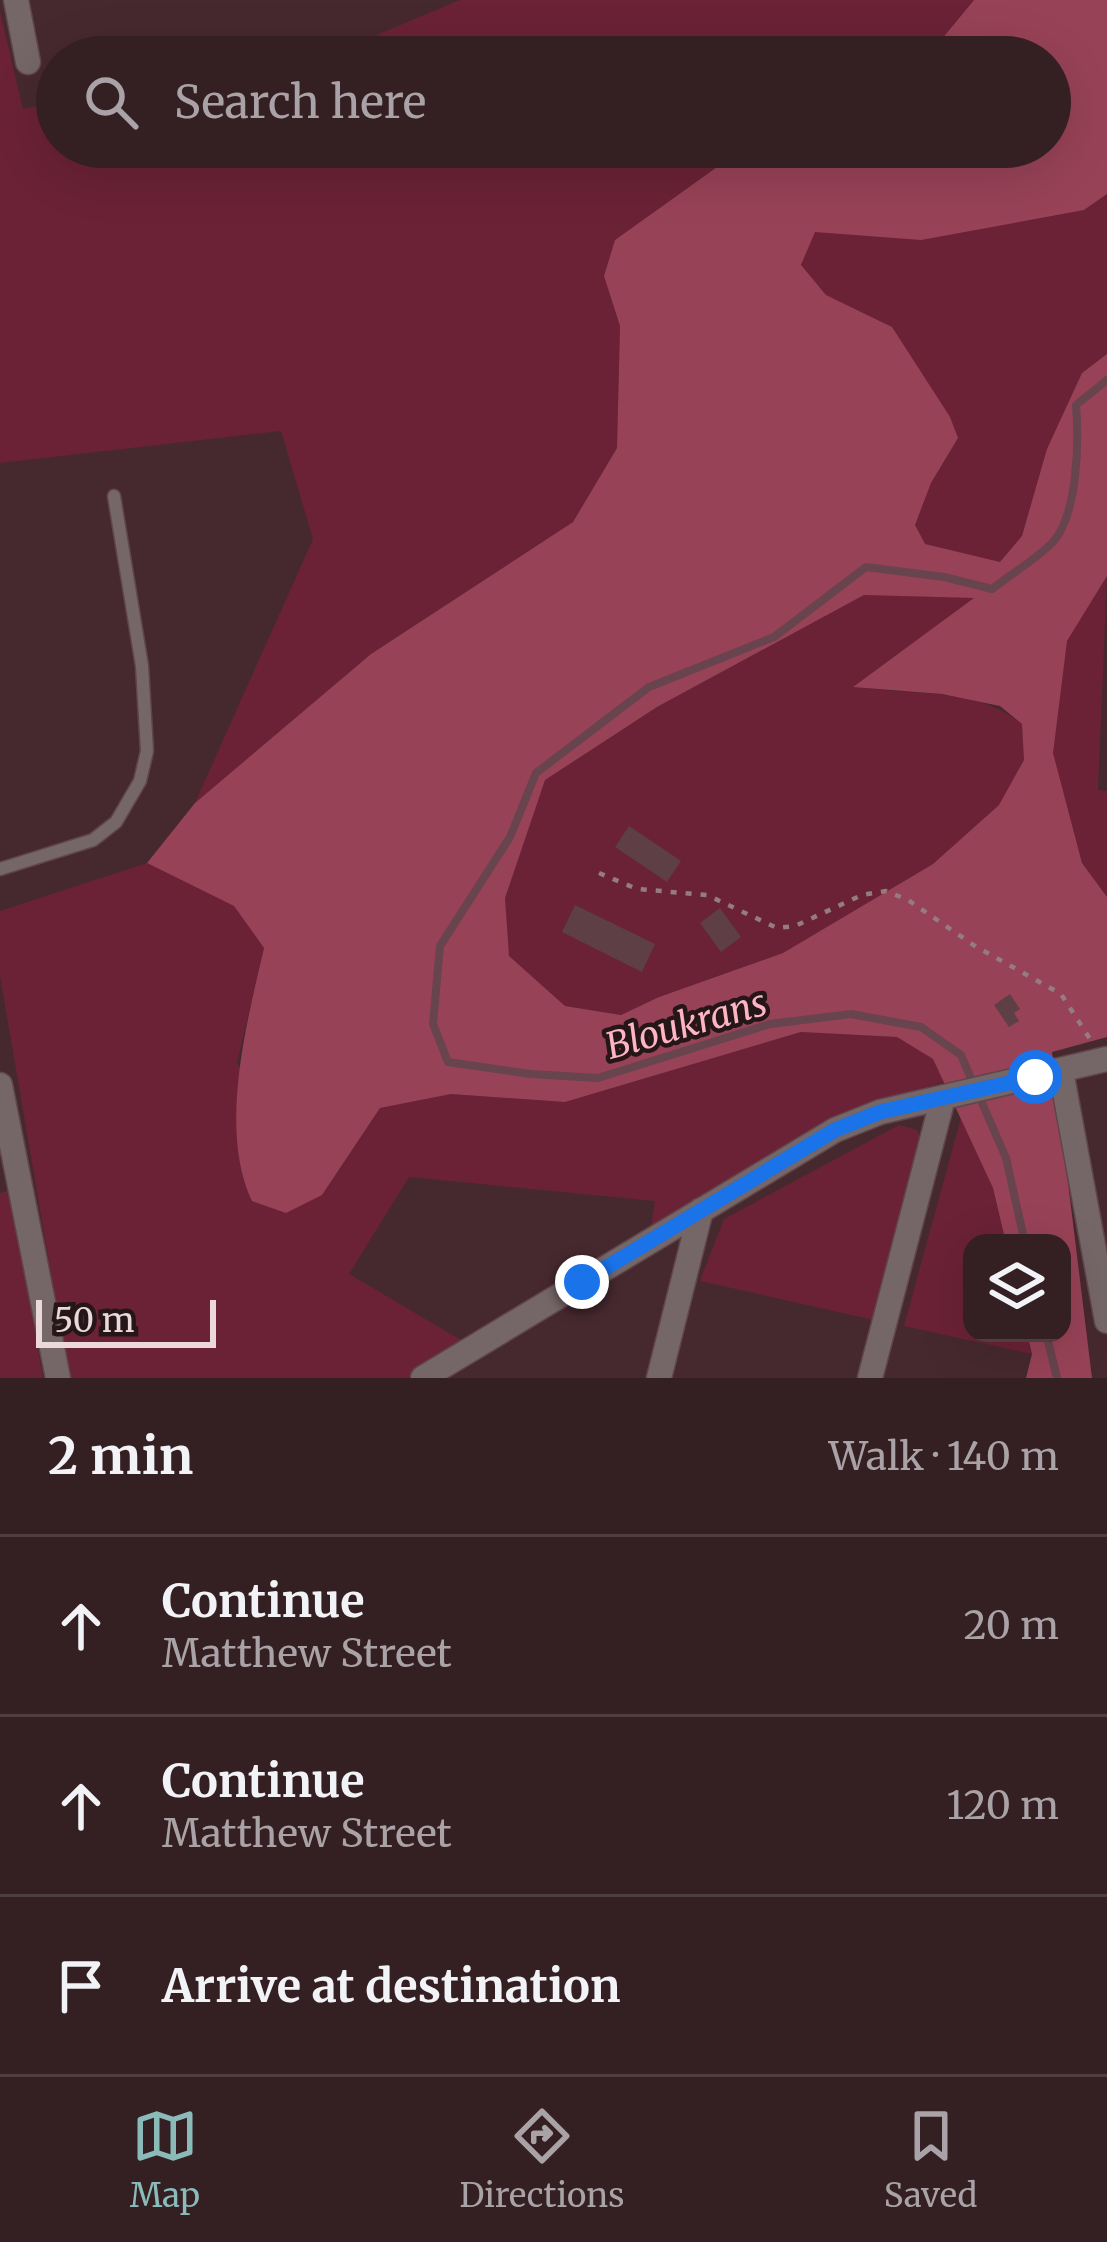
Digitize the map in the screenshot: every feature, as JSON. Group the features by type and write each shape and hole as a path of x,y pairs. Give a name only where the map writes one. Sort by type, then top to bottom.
{"street":[{"path":"16,0 28,62"},
{"path":"423,1378 835,1130 880,1112 1104,1059"},
{"path":"1061,1071 1107,1321"},
{"path":"0,1085 58,1378"},
{"path":"870,1378 962,1095"},
{"path":"659,1378 701,1210"}],"lane":[{"path":"0,869 93,840 116,822 140,781 147,751 142,666 114,496"}],"path":[{"path":"599,873 637,889 707,895 777,928 795,926 862,895 886,891 1061,994 1104,1059"}],"shaded area":[{"path":"460,0 974,0 944,36 374,36"},
{"path":"974,0 1107,0 1107,194 1084,210 921,240 815,232 801,265 826,295 892,327 950,417 958,438 931,483 915,525 925,544 1000,562 1022,536 1047,449 1082,373 1107,354 1107,576 1067,641 1053,753 1082,863 1107,897 1107,1037 1052,1052 1092,1378 1026,1378 1032,1354 1029,1342 1071,1342 1071,1234 1004,1234 993,1188 933,1059 897,1037 801,1032 565,1102 451,1094 380,1108 322,1195 286,1213 252,1201 242,1173 236,1109 244,1041 264,948 234,906 147,863 195,803 371,654 573,522 617,448 620,326 604,276 615,240 716,168 1071,168 1071,36 944,36","holes":["864,595 974,598 853,687 942,694 1000,706 1022,724 1024,760 999,805 933,864 783,953 621,1015 565,1006 509,956 505,898 545,780 657,707"]},
{"path":"0,12 23,109 36,107 36,168 716,168 615,240 604,276 620,326 617,448 573,522 371,654 195,803 313,539 281,431 0,463"},
{"path":"1107,194 1107,354 1082,373 1022,536 1000,563 924,544 915,525 931,483 958,438 892,327 826,295 801,266 814,232 1084,210"},
{"path":"1107,576 1098,790 1107,791 1107,897 1082,863 1052,753 1067,641"},
{"path":"864,595 976,598 854,686 963,698 984,703 1022,724 1025,760 999,805 933,864 783,953 621,1015 565,1006 508,956 505,898 544,780 657,707"},
{"path":"147,863 234,906 264,948 237,1063 322,1195 380,1108 451,1094 565,1102 801,1032 897,1037 933,1059 944,1082 896,1096 651,1228 655,1201 409,1177 349,1274 466,1343 407,1378 69,1378 0,976 0,911"},
{"path":"961,1118 993,1188 1004,1234 963,1234 963,1339 904,1326"},
{"path":"899,1125 917,1130 922,1142 874,1320 700,1281 724,1219"},
{"path":"10,1191 43,1378 0,1378 0,1193"},
{"path":"977,1342 1029,1342 1032,1354"}],"building":[{"path":"629,826 681,861 667,882 615,847"},
{"path":"575,905 655,944 642,972 562,932"},
{"path":"720,908 741,937 721,952 700,923"},
{"path":"1010,994 1020,1009 1014,1013 1019,1021 1009,1027 994,1005"}],"waterway":[{"name":"Bloukrans","path":"973,1083 961,1055 921,1027 851,1014 770,1024 598,1078 448,1062 433,1024 440,946 510,837 536,773 649,687 774,637 866,567 992,589 1045,549 1061,531 1072,497 1076,405 1107,380"},
{"name":"Bloukrans","path":"979,1096 1006,1158 1023,1234"},
{"name":"Bloukrans","path":"1048,1342 1057,1378"}],"route":[{"path":"582,1282 835,1130 880,1112 1035,1077"}]}
